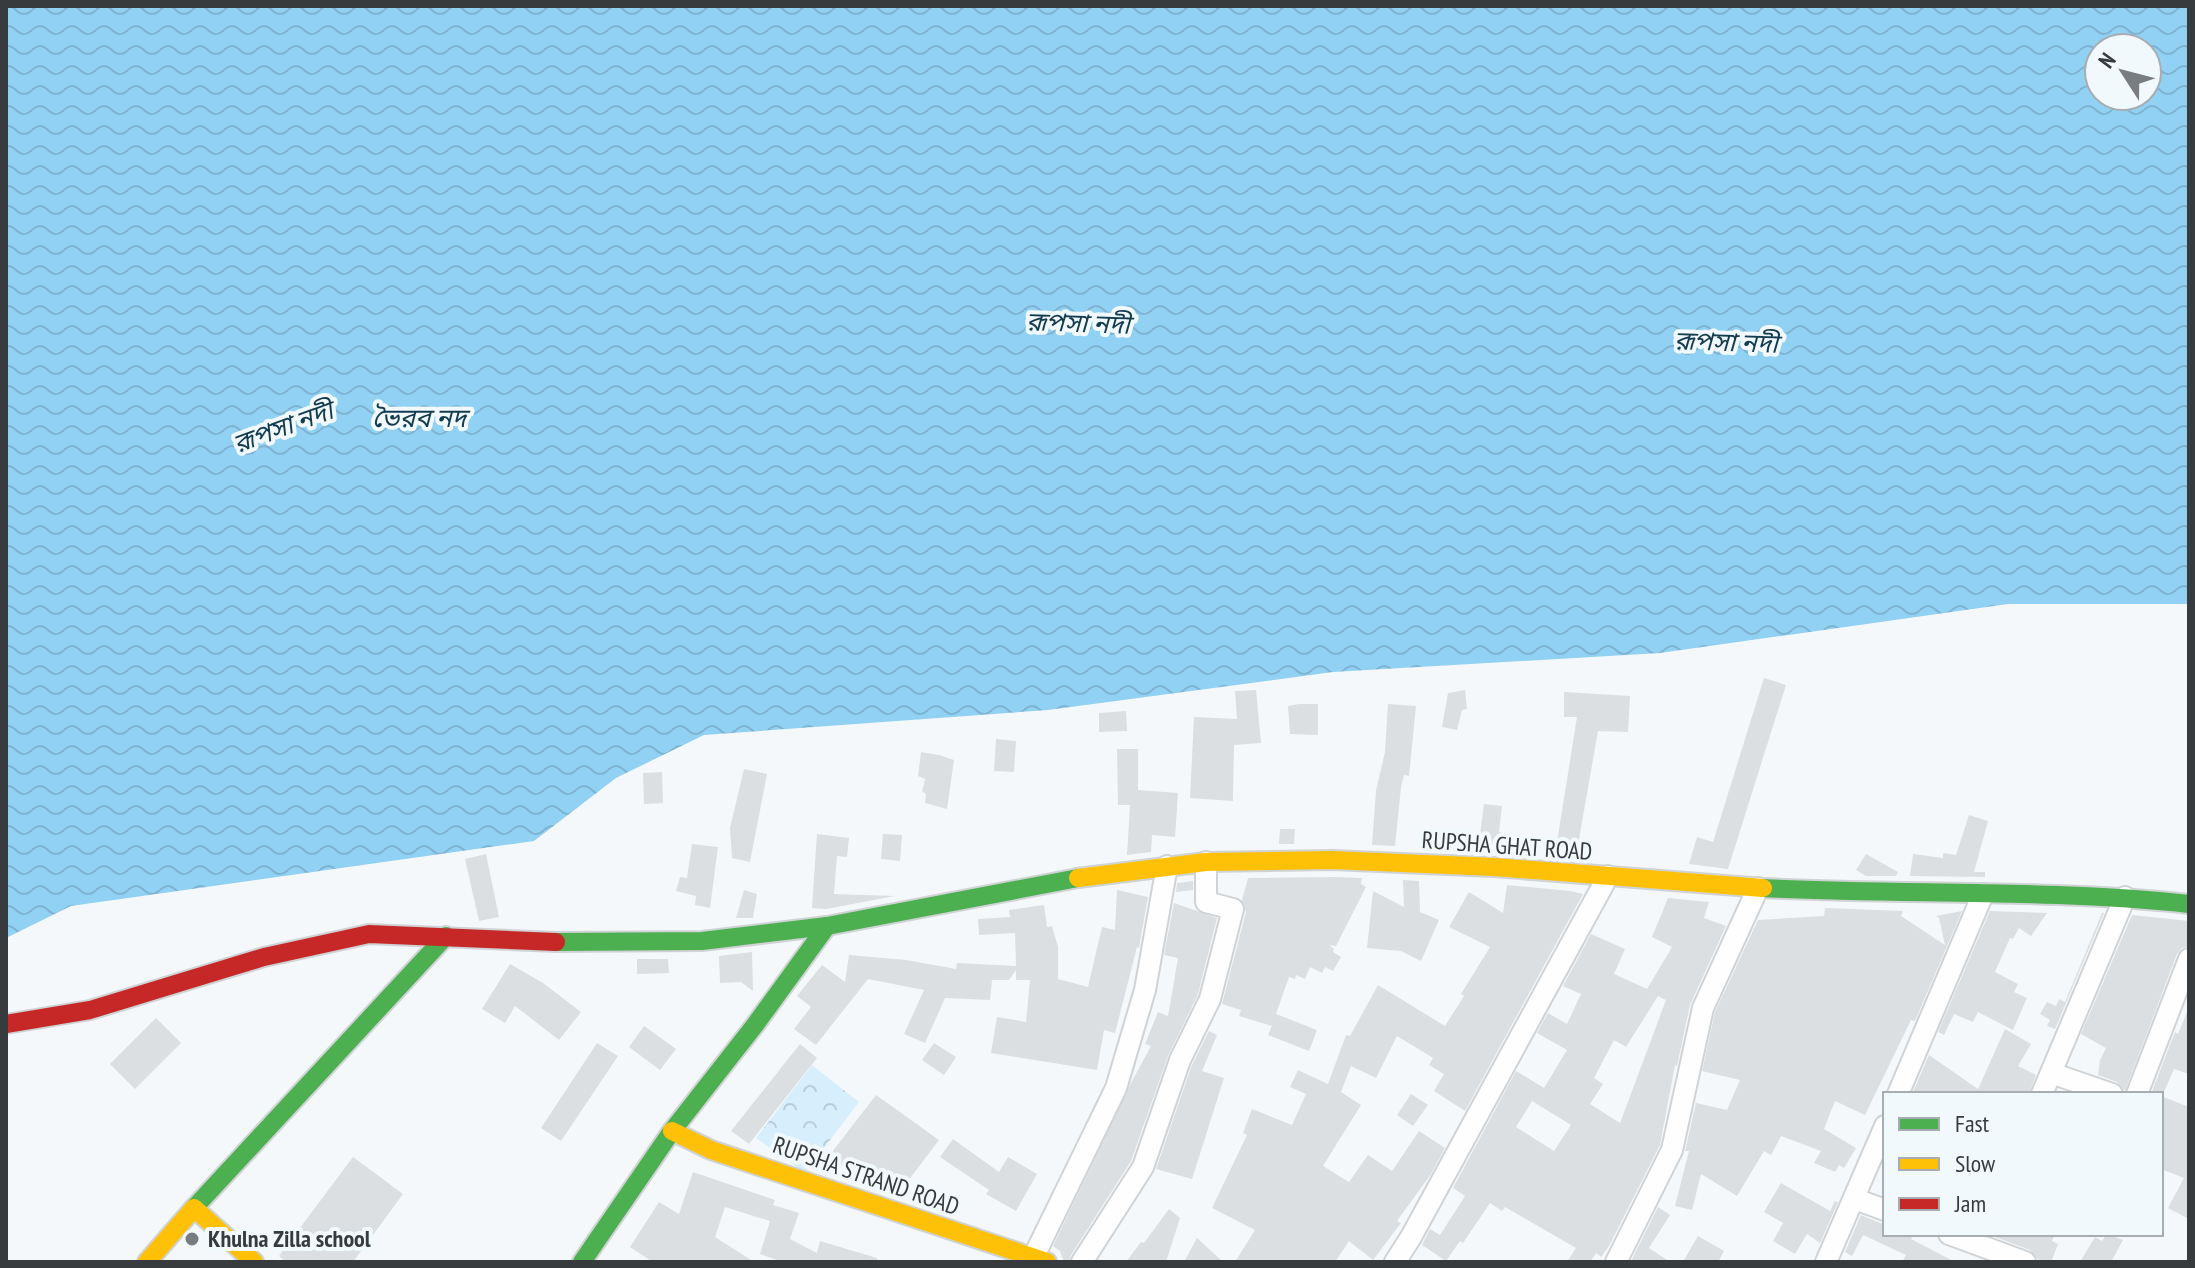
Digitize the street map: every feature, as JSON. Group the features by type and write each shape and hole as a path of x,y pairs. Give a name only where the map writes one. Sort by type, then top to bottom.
{"street":[{"name":"RUPSHA GHAT ROAD","path":"6,1024 90,1010 264,957 369,934 581,943 702,941 827,926 1072,879 1206,862 1332,860 1494,867 1758,888 2125,897 2189,904"},
{"path":"1082,1262 1143,1167 1180,1060 1210,999 1233,909 1206,902 1206,862"},
{"path":"1040,1260 1116,1088 1145,990 1167,866"},
{"path":"1395,1262 1608,876"},
{"path":"1616,1262 1672,1150 1703,1008 1758,888"},
{"path":"1899,1092 1983,894"},
{"path":"2043,1092 2125,897"},
{"path":"582,1262 672,1131 827,926"},
{"path":"147,1262 446,936"},
{"path":"2138,1092 2189,959"},
{"path":"2051,1073 2106,1092"},
{"name":"RUPSHA STRAND ROAD","path":"672,1131 711,1150 1040,1260"},
{"path":"1826,1262 1883,1131"},
{"path":"1855,1199 1883,1209"},
{"path":"194,1208 254,1262"},
{"path":"1960,1236 1982,1240 2025,1262"}],"green space":[{"path":"812,1065 859,1102 805,1173 756,1138"}],"water":[{"name":"ভৈরব নদ","path":"6,6 2189,6 2189,604 2008,604 1660,653 1333,672 1048,710 704,735 616,778 534,841 71,906 6,938"}],"building":[{"path":"1764,678 1786,685 1728,869 1689,864 1697,837 1713,842"},
{"path":"1256,690 1261,743 1234,745 1233,801 1190,798 1194,717 1237,719 1235,691"},
{"path":"1465,690 1467,709 1462,710 1457,730 1442,727 1448,693"},
{"path":"1564,692 1630,696 1628,732 1598,731 1576,856 1555,855 1577,717 1564,717"},
{"path":"1318,704 1318,735 1290,734 1288,706"},
{"path":"1388,704 1416,706 1409,776 1404,775 1401,787 1395,846 1372,845 1376,791 1385,752"},
{"path":"1126,711 1127,731 1099,732 1099,713"},
{"path":"996,739 1016,741 1014,772 994,771"},
{"path":"1117,749 1138,749 1138,790 1178,793 1175,837 1152,835 1151,852 1127,855 1130,805 1118,805"},
{"path":"921,752 954,760 947,809 925,803 926,794 922,791 925,779 918,776"},
{"path":"744,769 767,774 750,862 732,858 730,828"},
{"path":"662,772 663,803 644,804 643,773"},
{"path":"1484,804 1502,806 1499,832 1524,838 1521,852 1478,849"},
{"path":"1969,815 1988,821 1974,872 1985,872 1985,877 1910,876 1913,854 1943,858 1943,853 1956,855"},
{"path":"1280,829 1295,829 1294,844 1279,844"},
{"path":"817,834 849,838 847,857 837,856 834,894 895,896 826,909 812,908"},
{"path":"883,834 902,835 900,861 881,859"},
{"path":"692,844 718,847 710,908 695,905 696,896 676,891 680,877 687,878"},
{"path":"486,854 499,917 479,921 465,859"},
{"path":"1866,854 1898,872 1896,876 1866,876 1856,870"},
{"path":"1248,878 1362,878 1361,884 1366,887 1336,946 1329,945 1341,957 1333,971 1325,967 1322,973 1310,967 1305,979 1296,975 1295,979 1289,977 1276,1014 1317,1030 1309,1051 1268,1035 1272,1026 1239,1016 1241,1010 1222,1004 1246,912 1242,900"},
{"path":"1403,880 1419,881 1420,912 1439,920 1421,961 1401,951 1367,948 1373,891 1404,907"},
{"path":"1193,881 1193,890 1176,892 1177,883"},
{"path":"1507,885 1583,894 1465,1111 1434,1091 1444,1074 1429,1065 1433,1058 1397,1036 1376,1078 1351,1066 1341,1092 1361,1105 1323,1166 1349,1182 1368,1155 1392,1171 1419,1131 1445,1148 1431,1174 1397,1221 1401,1223 1373,1260 1349,1241 1335,1262 1235,1262 1255,1230 1212,1208 1247,1135 1243,1133 1252,1109 1292,1125 1306,1094 1290,1087 1298,1070 1328,1084 1346,1035 1350,1036 1378,985 1445,1026 1490,947 1449,927 1469,892 1503,913"},
{"path":"744,890 757,894 753,918 736,918"},
{"path":"1117,890 1148,897 1139,948 1115,1033 1104,1030 1097,1070 991,1053 997,1017 1026,1022 1030,980 1016,980 1016,970 1009,980 992,980 990,1000 945,998 925,1043 904,1034 924,990 868,979 816,1045 794,1029 811,1007 797,996 822,965 845,982 849,955 906,960 956,969 957,963 1016,966 1015,933 979,935 978,919 1010,917 1009,910 1044,905 1047,927 1052,926 1058,947 1058,979 1088,987 1102,927 1115,930"},
{"path":"1668,898 1709,902 1704,918 1726,926 1690,1005 1660,1145 1601,1257 1596,1253 1590,1262 1567,1262 1576,1248 1505,1207 1502,1211 1490,1203 1463,1243 1460,1241 1446,1261 1422,1245 1430,1229 1440,1235 1465,1196 1453,1188 1516,1071 1544,1088 1567,1050 1537,1033 1548,1013 1567,1024 1581,994 1563,986 1591,934 1625,949 1614,974 1647,989 1672,947 1652,937","holes":["1658,996 1666,1000 1620,1123 1590,1104 1603,1084 1594,1078 1614,1040 1626,1047","1532,1101 1571,1125 1554,1151 1516,1127"]},
{"path":"1174,903 1217,918 1198,994 1168,1056 1131,1161 1069,1262 1064,1262 1060,1251 1053,1246 1151,1046 1145,1044 1158,1012 1168,1016 1178,958 1164,955"},
{"path":"1825,908 1903,911 1901,916 1945,945 1936,916 1962,911 1915,1021 1911,1020 1865,1115 1835,1101 1824,1129 1856,1148 1844,1168 1839,1165 1835,1172 1814,1163 1821,1151 1781,1136 1771,1155 1764,1151 1737,1196 1701,1174 1692,1210 1675,1206 1689,1151 1685,1151 1696,1103 1727,1110 1740,1080 1702,1071 1715,1012 1758,920 1824,916"},
{"path":"1990,911 2047,913 2031,936 2019,928 2013,939 2010,938 1995,972 2018,984 2014,992 2027,998 2013,1030 1978,1012 1973,1022 1954,1014 1944,1035 1938,1032"},
{"path":"2102,913 2055,1029 2047,1026 2050,1020 2040,1014 2047,1002 2056,1006 2059,999 2065,1002"},
{"path":"2132,915 2189,921 2189,946 2177,954 2125,1091 2117,1082 2098,1075 2106,1048 2081,1034"},
{"path":"752,952 753,991 741,982 720,983 719,956"},
{"path":"637,959 668,959 669,973 637,974"},
{"path":"510,964 543,983 581,1012 559,1040 515,1006 505,1023 482,1009"},
{"path":"2189,1007 2189,1074 2174,1069 2163,1094 2152,1092 2175,1032 2178,1034"},
{"path":"156,1018 181,1043 135,1089 110,1064"},
{"path":"644,1026 676,1049 660,1070 629,1047"},
{"path":"2005,1029 2031,1044 2018,1066 2036,1075 2030,1092 1913,1092 1929,1055 1978,1089"},
{"path":"1209,1031 1217,1035 1202,1071 1224,1078 1192,1179 1156,1169 1192,1065"},
{"path":"597,1043 618,1056 561,1141 541,1128"},
{"path":"934,1043 956,1057 944,1075 922,1060"},
{"path":"800,1044 817,1058 749,1144 731,1131"},
{"path":"1411,1094 1428,1105 1413,1126 1397,1115"},
{"path":"876,1095 939,1140 898,1194 866,1184 829,1156"},
{"path":"2163,1097 2189,1107 2189,1219 2168,1208 2184,1178 2163,1170"},
{"path":"953,1139 999,1172 1008,1157 1037,1174 1016,1211 986,1194 989,1190 940,1157"},
{"path":"353,1157 403,1194 353,1262 286,1262 279,1256"},
{"path":"693,1172 775,1200 773,1205 799,1213 790,1239 817,1253 820,1241 877,1258 877,1262 783,1262 760,1254 770,1221 725,1207 715,1237 754,1262 653,1262 630,1247 659,1202 679,1214"},
{"path":"1781,1183 1830,1211 1835,1201 1838,1202 1820,1243 1807,1234 1795,1254 1773,1241 1783,1223 1764,1212"},
{"path":"1658,1207 1670,1215 1649,1248 1670,1262 1633,1262 1631,1261"},
{"path":"1169,1209 1180,1218 1166,1262 1126,1262 1141,1242 1144,1243"},
{"path":"1861,1215 1883,1224 1883,1236 1912,1236 1911,1239 1955,1262 1902,1262 1906,1255 1863,1235 1852,1256 1845,1252"},
{"path":"1698,1236 1724,1251 1718,1262 1683,1262"},
{"path":"1992,1236 2054,1236 2052,1241 2058,1244 2051,1262 2037,1259 2030,1250"},
{"path":"2106,1236 2123,1240 2111,1262 2080,1262 2095,1237 2102,1241"},
{"path":"1197,1238 1223,1262 1184,1262"}],"traffic: fast":[{"path":"556,942 702,941 827,926 1078,878"},
{"path":"1763,888 2030,894 2189,904"},
{"path":"582,1262 672,1131 827,926"},
{"path":"194,1208 446,936"}],"traffic: slow":[{"path":"1078,878 1206,862 1332,860 1494,867 1763,888"},
{"path":"672,1131 711,1150 1047,1262"},
{"path":"147,1262 194,1208 254,1262"}],"traffic: jam":[{"path":"6,1024 90,1010 264,957 369,934 556,942"}],"place":[{"name":"Khulna Zilla school","path":"192,1239"}],"water label":[{"name":"রূপসা নদী","path":"1078,323"},
{"name":"রূপসা নদী","path":"1726,342"},
{"name":"রূপসা নদী","path":"283,427"}]}
